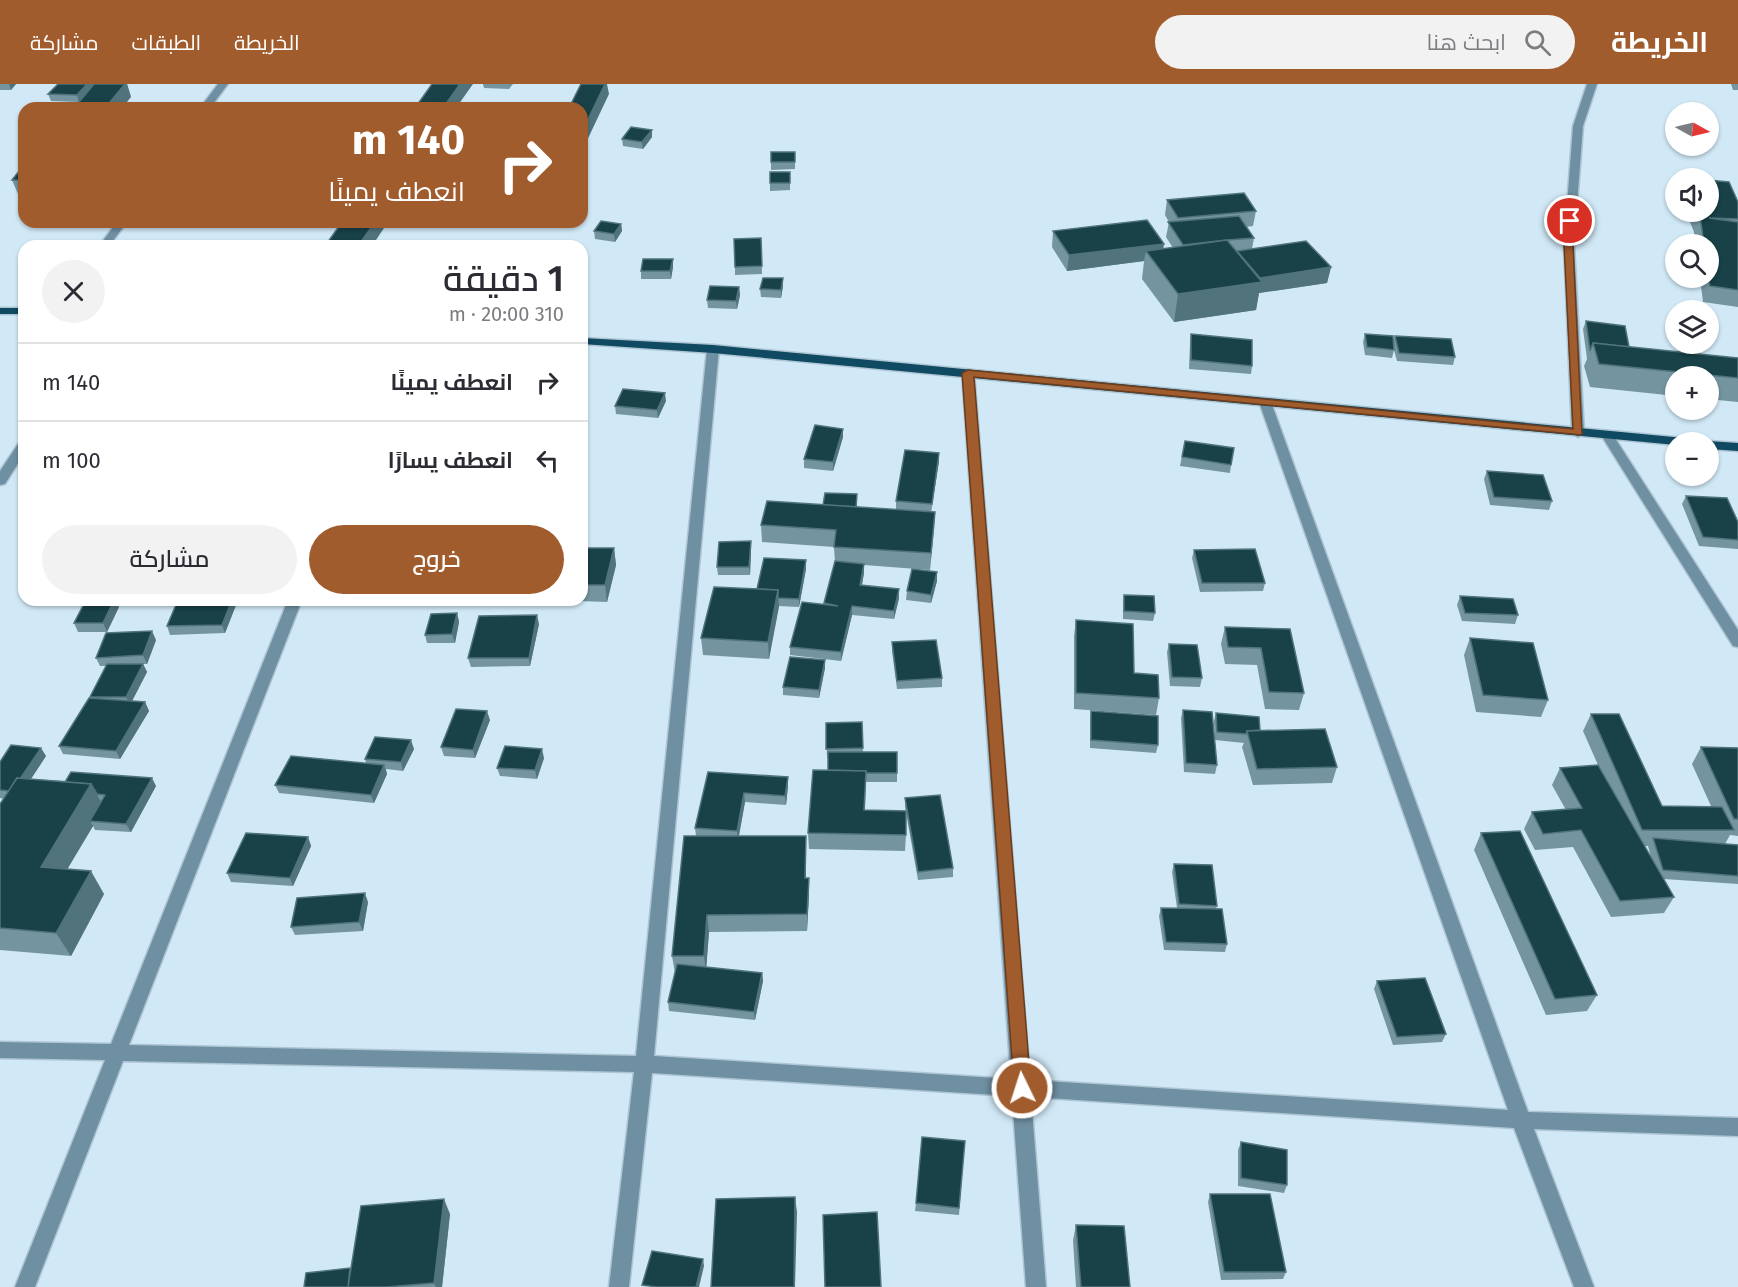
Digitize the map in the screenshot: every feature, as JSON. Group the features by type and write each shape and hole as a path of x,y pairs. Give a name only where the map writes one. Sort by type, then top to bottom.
{"main road":[{"path":"0,311 18,311"},
{"path":"588,341 713,349 1665,440"},
{"path":"1719,446 1738,447"}],"street":[{"path":"210,102 223,84"},
{"path":"1578,433 1569,245 1578,126 1592,84"},
{"path":"619,1287 644,1064 713,349"},
{"path":"968,373 1036,1287"},
{"path":"1265,402 1521,1120 1584,1287"},
{"path":"1607,435 1738,642"},
{"path":"0,481 18,453"},
{"path":"25,1287 293,606"},
{"path":"0,1050 644,1064 1521,1120 1738,1127"}],"building":[{"path":"58,84 87,84 77,95 48,94"},
{"path":"94,84 125,84 110,102 79,102"},
{"path":"432,84 460,84 447,102 419,102"},
{"path":"581,84 605,84 588,119 588,102 572,102"},
{"path":"631,127 652,130 642,142 622,139"},
{"path":"771,152 795,152 795,162 771,162"},
{"path":"770,172 790,172 790,183 770,183"},
{"path":"1719,181 1729,182 1738,202 1738,219 1719,218"},
{"path":"1244,193 1256,211 1178,218 1167,200"},
{"path":"1239,216 1254,238 1183,245 1168,222"},
{"path":"1719,219 1738,222 1738,290 1719,287 1719,234 1703,234 1701,222 1719,222"},
{"path":"1147,220 1164,244 1069,255 1053,231"},
{"path":"601,221 621,224 614,234 594,231"},
{"path":"338,228 371,228 362,240 329,240"},
{"path":"761,238 762,266 735,267 734,239"},
{"path":"1227,240 1262,282 1178,294 1146,251"},
{"path":"1306,241 1331,267 1260,278 1237,251"},
{"path":"643,259 673,259 670,271 641,271"},
{"path":"763,278 783,278 781,290 760,289"},
{"path":"710,286 739,287 736,301 707,300"},
{"path":"1586,321 1625,326 1629,347 1593,343 1590,351"},
{"path":"1191,334 1252,340 1252,366 1191,360"},
{"path":"1365,334 1393,336 1394,350 1367,347"},
{"path":"1395,336 1451,339 1455,357 1399,353"},
{"path":"1593,343 1665,350 1665,354 1699,354 1738,358 1738,378 1719,376 1719,366 1665,366 1665,371 1599,364"},
{"path":"623,389 665,393 657,410 615,406"},
{"path":"815,425 843,429 833,462 804,459"},
{"path":"1185,441 1234,448 1231,465 1182,457"},
{"path":"905,450 939,453 932,504 896,501"},
{"path":"1487,471 1543,475 1552,501 1494,497"},
{"path":"825,493 857,494 856,507 823,505"},
{"path":"1686,496 1727,498 1738,522 1738,540 1703,537"},
{"path":"767,501 935,512 931,553 834,547 836,530 761,525"},
{"path":"751,541 749,567 717,567 719,542"},
{"path":"588,548 614,548 605,585 588,585"},
{"path":"1255,549 1265,583 1202,583 1194,550"},
{"path":"764,558 806,560 799,599 778,598 778,590 757,589"},
{"path":"835,561 864,564 860,585 899,589 894,611 852,606 841,652 790,647 802,602 838,606 824,603"},
{"path":"912,569 937,572 931,595 907,591"},
{"path":"714,587 778,590 768,642 701,638"},
{"path":"1124,595 1154,596 1155,613 1124,611"},
{"path":"1460,596 1513,599 1518,615 1465,613"},
{"path":"83,606 111,606 103,623 74,623"},
{"path":"175,606 230,606 222,625 167,626"},
{"path":"457,613 452,634 425,635 431,614"},
{"path":"537,615 529,658 468,658 479,616"},
{"path":"1076,620 1133,624 1134,673 1158,675 1159,698 1076,693"},
{"path":"1225,627 1290,629 1304,693 1269,692 1261,648 1228,647"},
{"path":"152,631 143,655 96,658 106,633"},
{"path":"1470,638 1533,643 1548,700 1483,695"},
{"path":"936,640 942,678 897,681 892,642"},
{"path":"1169,644 1197,645 1202,678 1172,677"},
{"path":"790,657 825,660 819,690 783,687"},
{"path":"107,664 143,664 126,697 90,697"},
{"path":"89,698 145,702 116,751 59,746"},
{"path":"456,709 487,711 473,750 441,747"},
{"path":"1183,710 1212,712 1217,765 1186,763"},
{"path":"1091,711 1158,716 1158,745 1091,740"},
{"path":"1216,713 1259,717 1260,730 1247,731 1246,734 1217,732"},
{"path":"1591,714 1619,714 1662,806 1722,807 1734,830 1642,830"},
{"path":"862,722 863,748 826,749 826,723"},
{"path":"1325,729 1337,767 1257,769 1247,731"},
{"path":"375,737 411,740 401,762 365,759"},
{"path":"11,745 41,748 9,791 0,790 0,762"},
{"path":"505,746 542,749 535,770 497,768"},
{"path":"1701,747 1738,748 1738,819 1734,819"},
{"path":"828,752 897,752 897,773 828,770"},
{"path":"291,756 384,765 371,795 275,785"},
{"path":"1598,765 1674,897 1620,901 1581,830 1543,834 1532,812 1582,808 1560,768"},
{"path":"813,770 866,771 864,810 906,811 906,835 808,833"},
{"path":"71,772 152,778 126,824 90,821 105,795 97,794 91,784 65,782"},
{"path":"708,772 788,777 785,796 744,793 737,831 695,828"},
{"path":"17,778 91,784 41,867 91,871 56,933 0,928 0,804"},
{"path":"940,795 953,868 918,872 905,798"},
{"path":"1520,831 1597,995 1555,999 1481,833"},
{"path":"246,833 308,837 290,878 227,873"},
{"path":"684,836 806,836 805,878 809,878 807,914 707,915 704,956 672,956"},
{"path":"1653,838 1738,845 1738,876 1663,870"},
{"path":"1174,864 1212,865 1217,906 1179,904"},
{"path":"365,893 359,922 291,927 297,898"},
{"path":"1161,908 1222,909 1227,944 1166,942"},
{"path":"677,964 762,973 754,1012 668,1002"},
{"path":"1425,978 1446,1034 1397,1037 1377,981"},
{"path":"922,1137 965,1141 959,1208 916,1203"},
{"path":"1241,1142 1287,1150 1287,1185 1241,1178"},
{"path":"1210,1194 1270,1194 1286,1272 1224,1272"},
{"path":"795,1197 794,1287 711,1287 716,1199"},
{"path":"444,1199 434,1283 348,1287 361,1206"},
{"path":"877,1212 881,1287 825,1287 823,1215"},
{"path":"1076,1225 1124,1226 1130,1287 1081,1287"},
{"path":"652,1251 703,1259 696,1287 642,1285"},
{"path":"350,1268 348,1287 304,1287 306,1273"}],"route":[{"path":"1022,1088 968,373 1578,433 1569,245 1570,221"}]}
